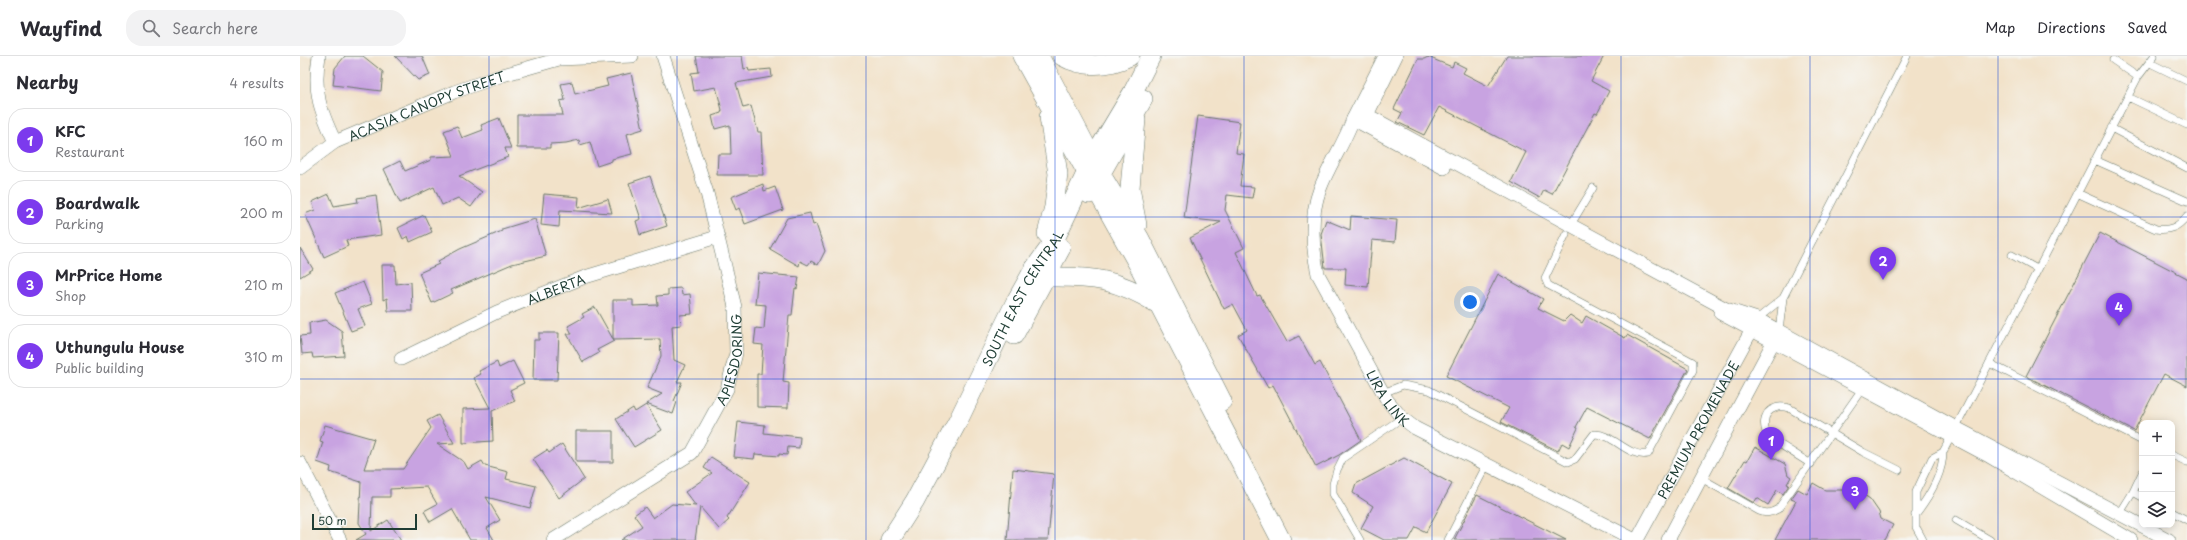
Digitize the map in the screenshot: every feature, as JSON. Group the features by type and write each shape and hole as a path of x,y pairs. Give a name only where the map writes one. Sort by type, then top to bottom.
{"street":[{"path":"319,56 316,77 318,102 335,142"},
{"name":"ACASIA CANOPY STREET","path":"300,168 335,142 454,92 503,75 559,59 632,56"},
{"name":"APIESDORING","path":"553,540 692,453 727,389 736,353 735,307 707,193 663,56"},
{"path":"1022,56 1047,103 1093,173 1140,239 1294,540"},
{"path":"1039,56 1093,173 1158,304 1281,540"},
{"path":"1062,56 1071,61 1092,64 1111,63 1130,56"},
{"name":"SOUTH EAST CENTRAL","path":"902,540 968,424 1040,273 1052,243 1093,173 1151,56"},
{"name":"SOUTH EAST CENTRAL","path":"1093,173 1137,112 1164,56"},
{"path":"1360,117 1386,56"},
{"path":"1360,117 1396,56"},
{"path":"1047,103 1058,174 1057,191 1044,243 1040,273 1103,279 1130,288 1158,304"},
{"path":"1137,112 1130,188 1140,239"},
{"path":"1360,117 1398,132 1568,230"},
{"path":"1360,117 1568,230 1754,325 1953,432 1987,455 2131,540"},
{"name":"LIRA LINK","path":"1360,117 1347,136 1320,189 1314,220 1314,259 1318,274 1383,393 1402,418 1415,428 1636,540"},
{"name":"ALBERTA","path":"401,358 497,312 585,277 717,237"},
{"name":"SOUTH EAST CENTRAL","path":"890,540 915,501 1040,273"},
{"name":"PREMIUM PROMENADE","path":"1636,540 1754,325"},
{"path":"1776,337 1862,388 2120,513 2169,540"},
{"name":"PREMIUM PROMENADE","path":"1668,540 1776,337"},
{"path":"300,463 340,540"}],"lane":[{"path":"1776,337 1783,298 1907,56"},
{"path":"1915,515 1929,498 1943,464 1943,452 2138,78 2152,59 2187,81"},
{"path":"2112,60 2138,78"},
{"path":"2128,97 2187,125"},
{"path":"2111,128 2187,168"},
{"path":"2095,160 2187,201"},
{"path":"1383,393 1403,385 1429,390 1568,462 1575,459 1594,434 1603,435 1639,454 1648,454 1693,370 1693,362 1548,285 1545,278 1568,230 1593,188"},
{"path":"2077,193 2156,229 2167,230 2180,225 2187,216"},
{"path":"2012,255 2037,270"},
{"path":"1754,325 1783,298"},
{"path":"1989,363 2139,438"},
{"path":"1701,478 1758,511 1768,513 1778,509 1833,433 1862,388"},
{"path":"1811,464 1766,434 1765,418 1769,411 1776,407 1789,408 1863,452 1899,470"},
{"path":"1360,540 1333,494 1333,484 1336,470 1343,458 1402,418"},
{"path":"1923,540 1916,527 1916,492 1932,458 1943,452"},
{"path":"2174,456 2187,462"},
{"path":"1448,540 1487,464"},
{"path":"2120,513 2139,479"},
{"path":"2133,492 2139,495"},
{"path":"2175,514 2187,520"},
{"path":"1956,520 1990,540"}],"building":[{"path":"345,56 363,56 383,72 381,91 333,85 335,68"},
{"path":"395,56 422,56 430,75 418,80"},
{"path":"696,56 742,56 744,69 748,68 749,71 771,69 772,77 736,83 743,108 751,106 758,132 761,132 763,175 717,175 718,154 731,154 730,125 715,129 712,116 721,113 722,110 716,87 694,91 691,73 699,72"},
{"path":"1507,56 1604,56 1591,81 1609,91 1597,114 1595,113 1552,194 1544,190 1540,198 1511,182 1526,152 1439,107 1424,135 1397,122 1402,113 1394,109 1418,59 1428,57 1452,67 1454,62 1466,68 1463,73 1488,86"},
{"path":"631,73 643,129 627,134 632,154 612,159 612,161 597,166 590,142 580,145 579,140 550,144 550,148 517,148 517,115 563,115 560,101 565,100 561,84 572,82 575,94 608,86 606,79"},
{"path":"1198,116 1240,122 1236,153 1244,154 1240,186 1254,187 1252,198 1227,195 1225,210 1244,248 1236,252 1257,296 1260,295 1287,342 1299,336 1315,365 1320,362 1361,440 1339,455 1316,467 1273,385 1268,388 1238,335 1247,330 1233,304 1224,309 1190,238 1221,222 1184,218"},
{"path":"499,118 511,148 505,148 508,157 459,176 482,192 471,207 458,198 442,205 434,187 400,203 384,169 400,161 405,171 431,160 431,157 454,156 444,131 457,126 462,138 483,130 481,125"},
{"path":"650,176 667,226 640,235 636,221 641,219 629,183"},
{"path":"763,184 764,191 775,187 783,210 745,224 739,208 736,210 731,197"},
{"path":"329,194 334,206 358,202 357,198 376,195 381,235 346,240 348,246 324,257 305,214 315,210 312,202"},
{"path":"544,194 579,197 578,208 608,199 612,213 560,210 559,227 541,225"},
{"path":"810,213 813,225 816,224 825,251 818,265 811,261 808,265 800,261 799,266 770,249 787,218"},
{"path":"424,215 432,232 410,242 408,236 403,239 398,228"},
{"path":"1351,216 1397,220 1395,242 1372,240 1368,287 1345,285 1346,268 1325,268 1321,234 1326,220 1350,230"},
{"path":"535,219 546,256 512,264 451,290 453,293 432,303 419,273 439,264 438,261 460,249 502,231 502,229"},
{"path":"2100,233 2187,278 2187,386 2164,374 2134,431 2026,376"},
{"path":"300,248 313,269 300,277"},
{"path":"382,265 395,265 396,284 411,282 412,311 388,311 387,298 383,300"},
{"path":"758,273 799,277 797,289 795,288 792,315 789,315 783,382 789,383 788,408 757,407 757,374 761,374 763,345 754,344 756,328 764,329 766,305 755,304"},
{"path":"1498,274 1543,299 1538,308 1564,321 1570,315 1582,323 1586,316 1625,338 1627,335 1688,369 1650,439 1587,407 1576,427 1578,428 1569,447 1562,443 1558,451 1501,422 1509,408 1446,376"},
{"path":"363,282 372,304 358,309 365,326 351,331 335,293"},
{"path":"681,288 682,295 690,294 692,314 680,315 681,325 672,326 674,360 685,365 677,382 682,382 674,401 677,402 673,414 646,404 662,394 647,388 661,356 660,339 613,340 613,300 633,300 633,306 658,305 657,296 668,295 668,289"},
{"path":"595,307 614,341 597,350 599,353 583,362 567,334 572,334 568,326 584,317 582,314"},
{"path":"326,320 342,331 344,356 313,358 312,353 302,354 300,336 310,335 309,323"},
{"path":"539,333 559,333 557,380 533,380 534,340 539,340"},
{"path":"513,361 524,383 510,390 515,401 492,411 493,441 463,443 463,409 490,408 474,378 481,374 479,371 497,362 499,368"},
{"path":"646,405 662,430 634,447 616,419 633,408 635,412"},
{"path":"438,415 454,443 437,444 464,462 468,469 482,461 485,466 508,472 506,479 536,486 530,508 486,497 500,520 487,528 494,540 470,540 452,509 430,522 424,511 437,504 427,487 390,489 390,497 372,497 371,531 388,520 401,540 356,540 366,534 359,523 361,482 330,472 331,467 317,462 323,442 320,441 325,425 374,439 364,469 403,469 431,428 427,421"},
{"path":"738,422 765,425 764,433 800,437 799,448 788,447 787,455 779,454 779,456 755,454 754,459 734,457"},
{"path":"576,431 613,431 613,462 576,462"},
{"path":"562,444 584,479 559,498 533,459 547,450 549,453"},
{"path":"1755,447 1785,464 1788,475 1791,477 1787,484 1789,485 1783,494 1777,490 1768,505 1757,498 1754,503 1728,488 1745,460 1747,461"},
{"path":"711,457 750,482 727,518 729,520 719,529 700,507 695,540 621,540 642,526 634,515 645,507 653,518 672,504 696,506 685,492 712,473 704,468"},
{"path":"1404,458 1452,484 1426,532 1416,527 1409,540 1384,540 1361,528 1373,506 1353,493 1356,484"},
{"path":"1013,469 1054,474 1048,540 1007,540"},
{"path":"1813,483 1825,490 1850,490 1861,493 1870,499 1879,512 1881,519 1893,525 1885,540 1775,540 1796,501 1791,499 1798,489 1807,494"},
{"path":"1477,495 1566,540 1454,540"}],"place":[{"name":"Boardwalk","path":"1883,280"},
{"name":"Uthungulu House","path":"2119,326"},
{"name":"KFC","path":"1771,460"},
{"name":"MrPrice Home","path":"1855,510"}]}
